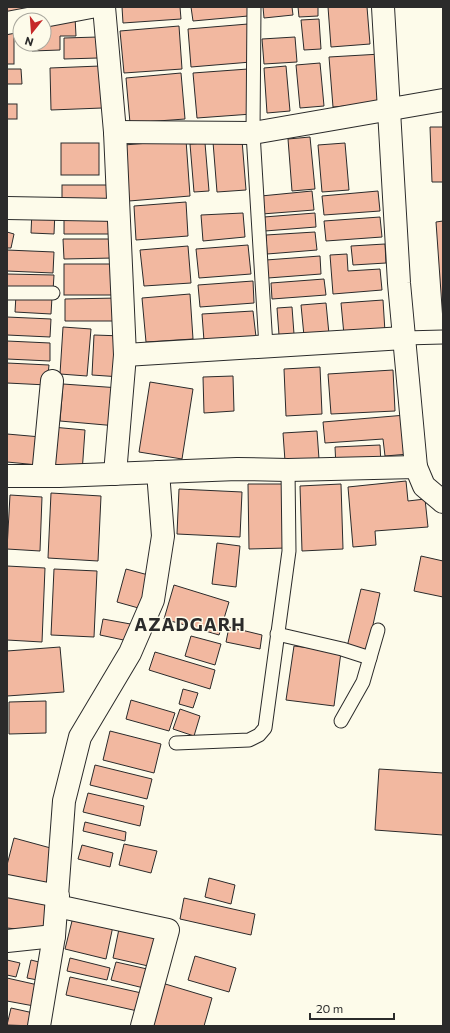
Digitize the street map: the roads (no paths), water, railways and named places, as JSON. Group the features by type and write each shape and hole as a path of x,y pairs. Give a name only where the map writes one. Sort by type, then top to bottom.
{"street":[{"path":"7,22 92,7"},
{"path":"104,7 115,132 125,355 115,474"},
{"path":"383,7 388,109 404,338 416,467 424,486 443,502"},
{"path":"115,132 254,133 443,100"},
{"path":"7,208 118,210"},
{"path":"125,355 404,338"},
{"path":"43,476 52,381"},
{"path":"7,476 115,474 237,469 288,470 416,467"},
{"path":"39,1026 54,936 58,901 64,801 80,737 130,652 153,600 163,536 158,472"},
{"path":"7,886 168,930 142,1026"},
{"path":"7,941 54,936"}],"lane":[{"path":"254,7 254,133 266,347"},
{"path":"7,293 53,293"},
{"path":"404,338 443,337"},
{"path":"176,743 249,740 259,735 265,728 289,550 288,470"},
{"path":"341,721 363,682 378,630"},
{"path":"277,634 342,649 370,658"}],"district":[{"name":"AZADGARH","path":"190,624"}]}
